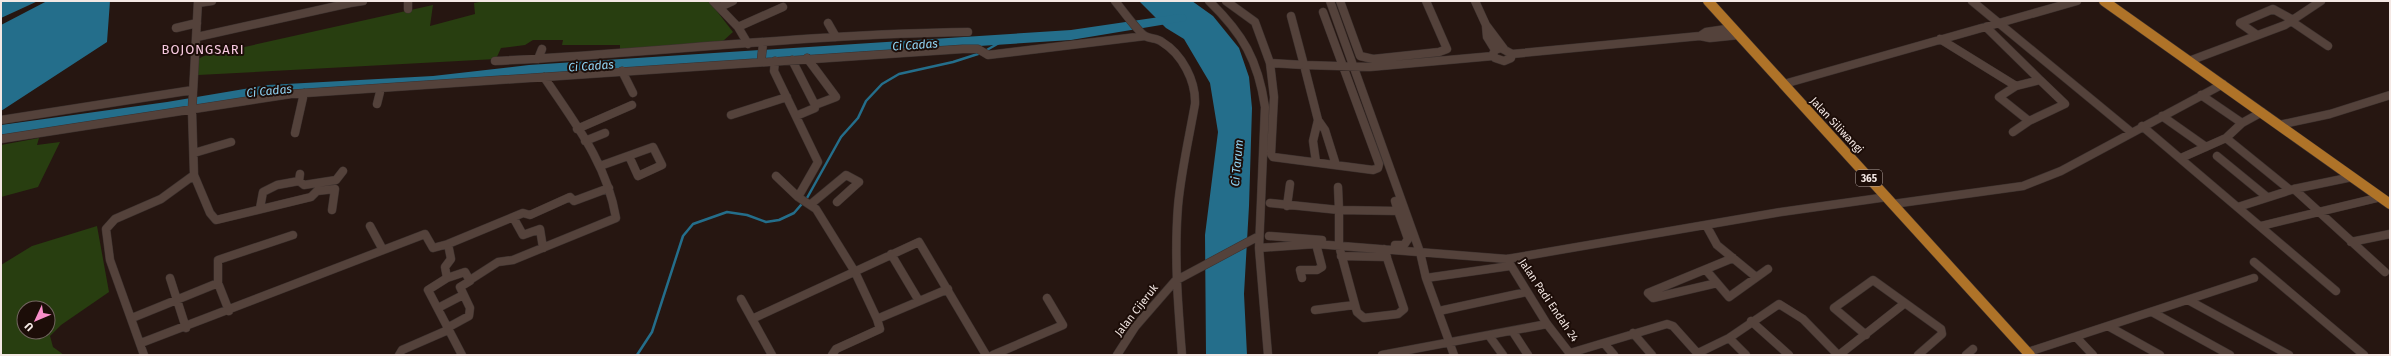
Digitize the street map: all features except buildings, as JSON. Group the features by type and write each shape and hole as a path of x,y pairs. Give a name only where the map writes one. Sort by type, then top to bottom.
{"main road":[{"name":"Jalan Siliwangi","path":"1708,1 2029,354"},
{"path":"2104,1 2390,204"}],"street":[{"path":"212,1 198,2 192,109 194,175 199,181 214,219 312,196 317,191 335,188"},
{"path":"197,37 350,2 363,1"},
{"path":"408,1 408,9"},
{"path":"714,1 738,27 748,44"},
{"path":"720,7 733,1"},
{"path":"1115,1 1144,34"},
{"path":"1209,1 1248,46 1260,78 1264,107 1256,238 1259,248 1268,355"},
{"path":"1226,1 1255,22 1270,63 1274,97 1271,154 1276,158 1373,170 1379,167 1345,68 1323,12"},
{"path":"1330,1 1420,252 1426,278 1454,355"},
{"path":"1340,1 1360,56 1373,59 1438,52 1447,49 1426,1"},
{"path":"1475,1 1486,25 1504,49 1512,54 1700,36 1710,38 1736,31"},
{"path":"1972,1 2131,132"},
{"path":"1784,84 2077,1"},
{"path":"2189,61 2257,36 2292,21 2310,6 2321,1"},
{"path":"738,27 783,7"},
{"path":"2257,36 2240,23 2273,9 2328,46"},
{"path":"1291,16 1318,120 1325,130 1336,165"},
{"path":"176,28 197,23"},
{"path":"828,23 836,37"},
{"path":"1486,25 1488,37 1494,53 1504,61 1512,58 1512,54"},
{"path":"1986,27 2065,104 2029,121 2014,132"},
{"path":"495,61 748,44 763,45 836,37 968,32"},
{"path":"1,139 149,115 304,93 761,61 963,49 982,52 988,55 1144,34 1154,36 1168,45 1184,64 1194,86 1196,109 1188,134 1178,207 1175,281 1182,355"},
{"path":"1940,39 2016,86"},
{"path":"761,61 763,45"},
{"path":"538,59 542,49"},
{"path":"1270,63 1345,68 1494,53 1504,49"},
{"path":"796,116 815,108 815,105 836,97 807,58"},
{"path":"792,60 815,105"},
{"path":"775,61 774,71 818,163 799,198"},
{"path":"622,71 633,92"},
{"path":"399,355 402,350 448,329 470,315 470,308 460,286 480,272 498,262 513,260 614,219 613,197 600,166 544,77"},
{"path":"2029,121 1999,97 2016,86 2040,80"},
{"path":"1426,278 1706,225 1890,201 2023,186 2061,171 2142,126 2223,84"},
{"path":"377,104 381,88"},
{"path":"1,120 193,91"},
{"path":"295,133 304,93"},
{"path":"2201,95 2242,123"},
{"path":"2279,125 2330,114 2390,95"},
{"path":"731,115 787,97"},
{"path":"577,129 632,106"},
{"path":"2181,158 2226,138 2242,123 2262,112"},
{"path":"2162,116 2206,147"},
{"path":"1316,162 1313,141 1318,120"},
{"path":"2142,126 2336,291"},
{"path":"585,141 605,132"},
{"path":"2226,138 2292,189 2385,272"},
{"path":"194,153 232,142"},
{"path":"600,166 628,156"},
{"path":"2217,156 2267,197"},
{"path":"332,210 336,180 342,170"},
{"path":"144,355 132,318 117,282 106,235 107,226 117,218 160,200 181,187 194,175"},
{"path":"810,204 846,175 859,182 837,202"},
{"path":"776,176 799,198 810,204 855,272 877,318 880,329 836,349 832,355"},
{"path":"2238,207 2292,189 2352,177"},
{"path":"260,208 264,191 277,185 299,178 304,185 336,180"},
{"path":"1287,206 1290,184"},
{"path":"1338,187 1339,243 1341,256 1354,305 1357,312 1364,318 1402,312 1404,306 1386,253"},
{"path":"141,343 186,328 336,267 425,234 433,248 448,244 524,213 530,216 570,197 574,201 610,188"},
{"path":"2261,226 2380,197"},
{"path":"1395,201 1408,239 1404,248"},
{"path":"1270,203 1287,206 1339,210 1398,211"},
{"path":"513,217 522,234 540,230 542,248"},
{"path":"1706,225 1717,245 1756,277"},
{"path":"370,226 383,250"},
{"path":"2351,242 2390,234"},
{"path":"229,311 218,283 218,260 293,235"},
{"path":"1269,236 1404,248 1420,252 1509,262"},
{"name":"Jalan Cijeruk","path":"1117,355 1135,327 1175,281 1256,238"},
{"path":"752,318 919,242 986,355"},
{"path":"1259,248 1339,243 1386,253"},
{"path":"448,244 451,259 444,267 448,278"},
{"path":"1302,278 1299,271 1300,270 1318,270 1322,267 1316,244"},
{"path":"1341,256 1386,253 1404,248"},
{"path":"891,254 919,301"},
{"path":"1717,283 1653,298 1648,293 1733,258"},
{"name":"Jalan Padi Endah 24","path":"1509,262 1547,324 1570,354"},
{"path":"2254,262 2364,355"},
{"path":"1706,270 1729,297 1768,269"},
{"path":"462,355 428,289 464,271 470,280"},
{"path":"170,278 178,299 186,328"},
{"path":"2029,354 2108,326 2254,278"},
{"path":"1866,335 1835,311 1834,306 1873,280 1939,327 1942,332 1930,346 1918,355"},
{"path":"132,318 218,283"},
{"path":"877,318 948,289"},
{"path":"1439,311 1527,292"},
{"path":"438,308 463,295"},
{"path":"993,355 1063,325 1047,298"},
{"path":"741,299 772,355"},
{"path":"2188,300 2289,355"},
{"path":"1570,354 1633,333 1671,325 1699,354 1729,338 1775,305 1781,305 1807,324 1838,355 1866,335 1905,303"},
{"path":"1315,310 1354,305"},
{"path":"2152,312 2230,355"},
{"path":"1752,321 1789,355"},
{"path":"1382,355 1449,341 1490,337 1547,324"},
{"path":"2108,326 2160,355"},
{"path":"1513,332 1528,355"},
{"path":"1633,333 1652,355"},
{"path":"1490,337 1503,355"},
{"path":"2076,337 2093,355"},
{"path":"1729,338 1746,355"},
{"path":"1604,343 1614,355"}],"green space":[{"path":"485,1 709,1 733,32 723,41 620,52 620,45 562,45 563,40 533,40 525,45 501,48 496,59 198,75 198,59 204,56 433,5 430,26 475,14 474,3"},
{"path":"39,138 37,145 60,142 38,187 1,197 1,145"},
{"path":"97,226 109,292 56,330 56,300 16,300 16,340 51,340 53,347 64,355 1,355 1,265 32,246"}],"water":[{"path":"1,1 38,1 1,18"},
{"path":"47,1 110,1 107,42 1,111 1,25"},
{"name":"Ci Tarum","path":"1139,1 1192,1 1213,16 1239,48 1249,77 1252,108 1249,206 1244,294 1247,355 1206,355 1205,235 1218,132 1210,83 1184,39 1166,28"}],"waterway":[{"name":"Ci Cadas","path":"1,130 167,107 268,90 433,81 529,70 1071,35 1180,18"},
{"path":"985,51 1006,39"},
{"path":"637,355 652,332 683,236 693,224 727,212 747,215 766,222 779,220 794,213 807,198 841,137 858,118 866,101 882,84 899,74 953,62 981,53"}],"district":[{"name":"BOJONGSARI","path":"203,49"}]}
